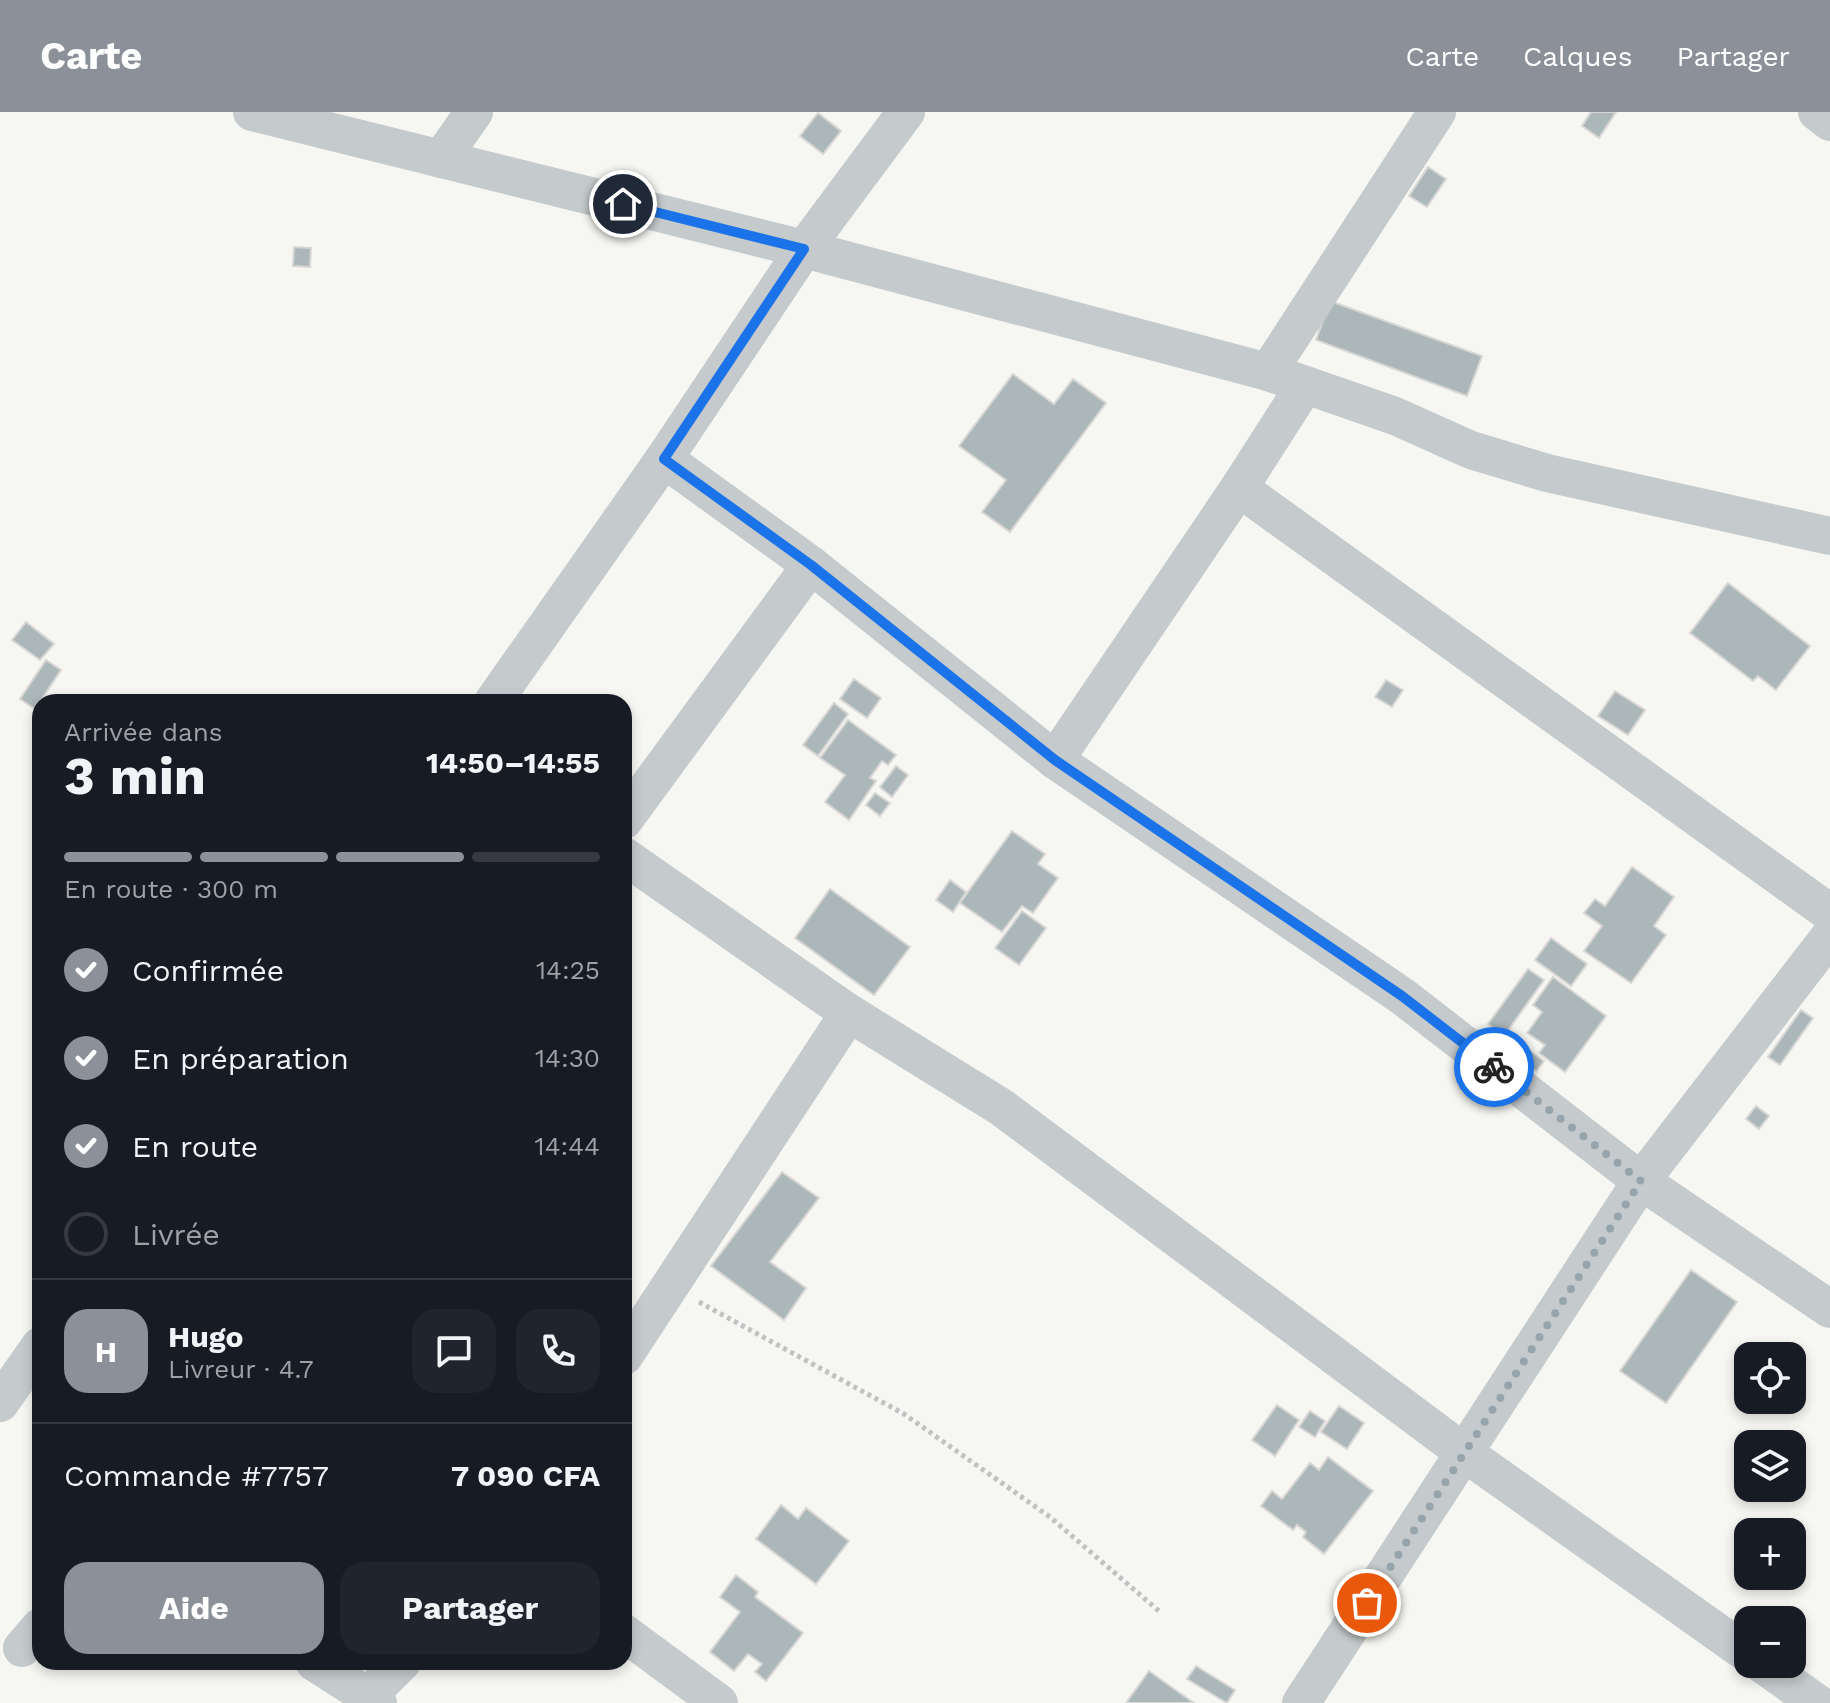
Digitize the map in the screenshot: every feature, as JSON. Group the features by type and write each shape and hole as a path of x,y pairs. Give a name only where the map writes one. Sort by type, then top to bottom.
{"street":[{"path":"252,112 804,249 1268,372 1395,416 1471,450 1547,473 1830,536"},
{"path":"441,159 474,112"},
{"path":"499,694 664,459 804,249 906,112"},
{"path":"1268,372 1437,112"},
{"path":"1817,112 1830,122"},
{"path":"1055,760 1305,385"},
{"path":"664,459 811,565 1055,760 1402,996 1641,1181 1830,1309"},
{"path":"1239,488 1830,913"},
{"path":"632,809 811,565"},
{"path":"632,862 849,1013 1001,1107 1466,1454 1734,1644"},
{"path":"1301,1703 1641,1181 1830,936"},
{"path":"632,1344 849,1013"},
{"path":"0,1403 32,1357"},
{"path":"632,1639 719,1703"},
{"path":"327,1670 373,1699 396,1670"},
{"path":"1782,1678 1817,1703"}],"path":[{"path":"670,1287 904,1414 1050,1517 1160,1612"}],"building":[{"path":"1591,112 1616,112 1599,138 1582,126"},
{"path":"818,113 841,131 823,154 800,136"},
{"path":"1428,167 1446,179 1427,207 1409,196"},
{"path":"294,247 311,248 310,267 293,266"},
{"path":"1330,301 1482,356 1467,396 1316,340"},
{"path":"1013,374 1054,404 1073,379 1106,403 1010,532 982,512 1006,480 959,446"},
{"path":"1728,583 1810,646 1776,690 1758,676 1753,681 1690,633"},
{"path":"26,622 54,644 40,660 12,640"},
{"path":"46,660 61,670 45,694 32,694 32,707 20,699"},
{"path":"854,679 881,698 867,718 840,699"},
{"path":"1386,680 1403,690 1392,707 1375,697"},
{"path":"1615,691 1645,710 1628,735 1598,716"},
{"path":"834,703 848,714 818,756 803,745"},
{"path":"848,720 896,755 888,765 882,761 870,778 876,781 849,820 825,802 845,775 820,758"},
{"path":"896,766 908,775 892,797 880,787"},
{"path":"875,793 890,803 880,816 866,805"},
{"path":"1012,831 1045,854 1038,864 1058,878 1033,913 1022,906 1002,932 960,903"},
{"path":"1632,867 1674,897 1654,926 1666,935 1631,983 1584,951 1602,926 1584,913 1595,899 1605,906"},
{"path":"950,880 966,892 953,912 936,900"},
{"path":"830,889 910,947 874,995 795,938"},
{"path":"1022,911 1046,928 1019,965 995,948"},
{"path":"1551,938 1587,964 1571,986 1535,960"},
{"path":"1528,969 1544,980 1504,1036 1488,1024"},
{"path":"1553,977 1606,1016 1565,1072 1539,1053 1545,1045 1527,1033 1542,1012 1533,1005"},
{"path":"1801,1010 1813,1018 1780,1065 1768,1057"},
{"path":"1529,1050 1544,1061 1536,1071 1521,1061"},
{"path":"1756,1106 1769,1116 1759,1129 1746,1119"},
{"path":"782,1172 819,1198 770,1262 806,1288 784,1320 711,1266"},
{"path":"1691,1270 1737,1302 1666,1403 1620,1371"},
{"path":"1277,1405 1299,1420 1275,1456 1252,1440"},
{"path":"1339,1406 1364,1423 1347,1449 1321,1432"},
{"path":"1310,1411 1325,1421 1315,1437 1299,1427"},
{"path":"1328,1457 1373,1491 1324,1554 1303,1537 1306,1532 1297,1525 1293,1530 1261,1506 1272,1491 1282,1499 1310,1463 1319,1470"},
{"path":"781,1505 798,1519 806,1508 849,1541 816,1584 756,1539"},
{"path":"736,1575 758,1592 755,1597 803,1633 766,1681 755,1672 762,1664 748,1654 734,1671 710,1652 740,1612 720,1597"},
{"path":"1196,1666 1235,1690 1227,1703 1187,1679"},
{"path":"1149,1671 1194,1703 1126,1703"}],"way so far":[{"path":"1367,1603 1641,1181 1494,1067"}],"route":[{"path":"623,204 804,249 664,459 811,565 1055,760 1402,996 1494,1067"}]}
